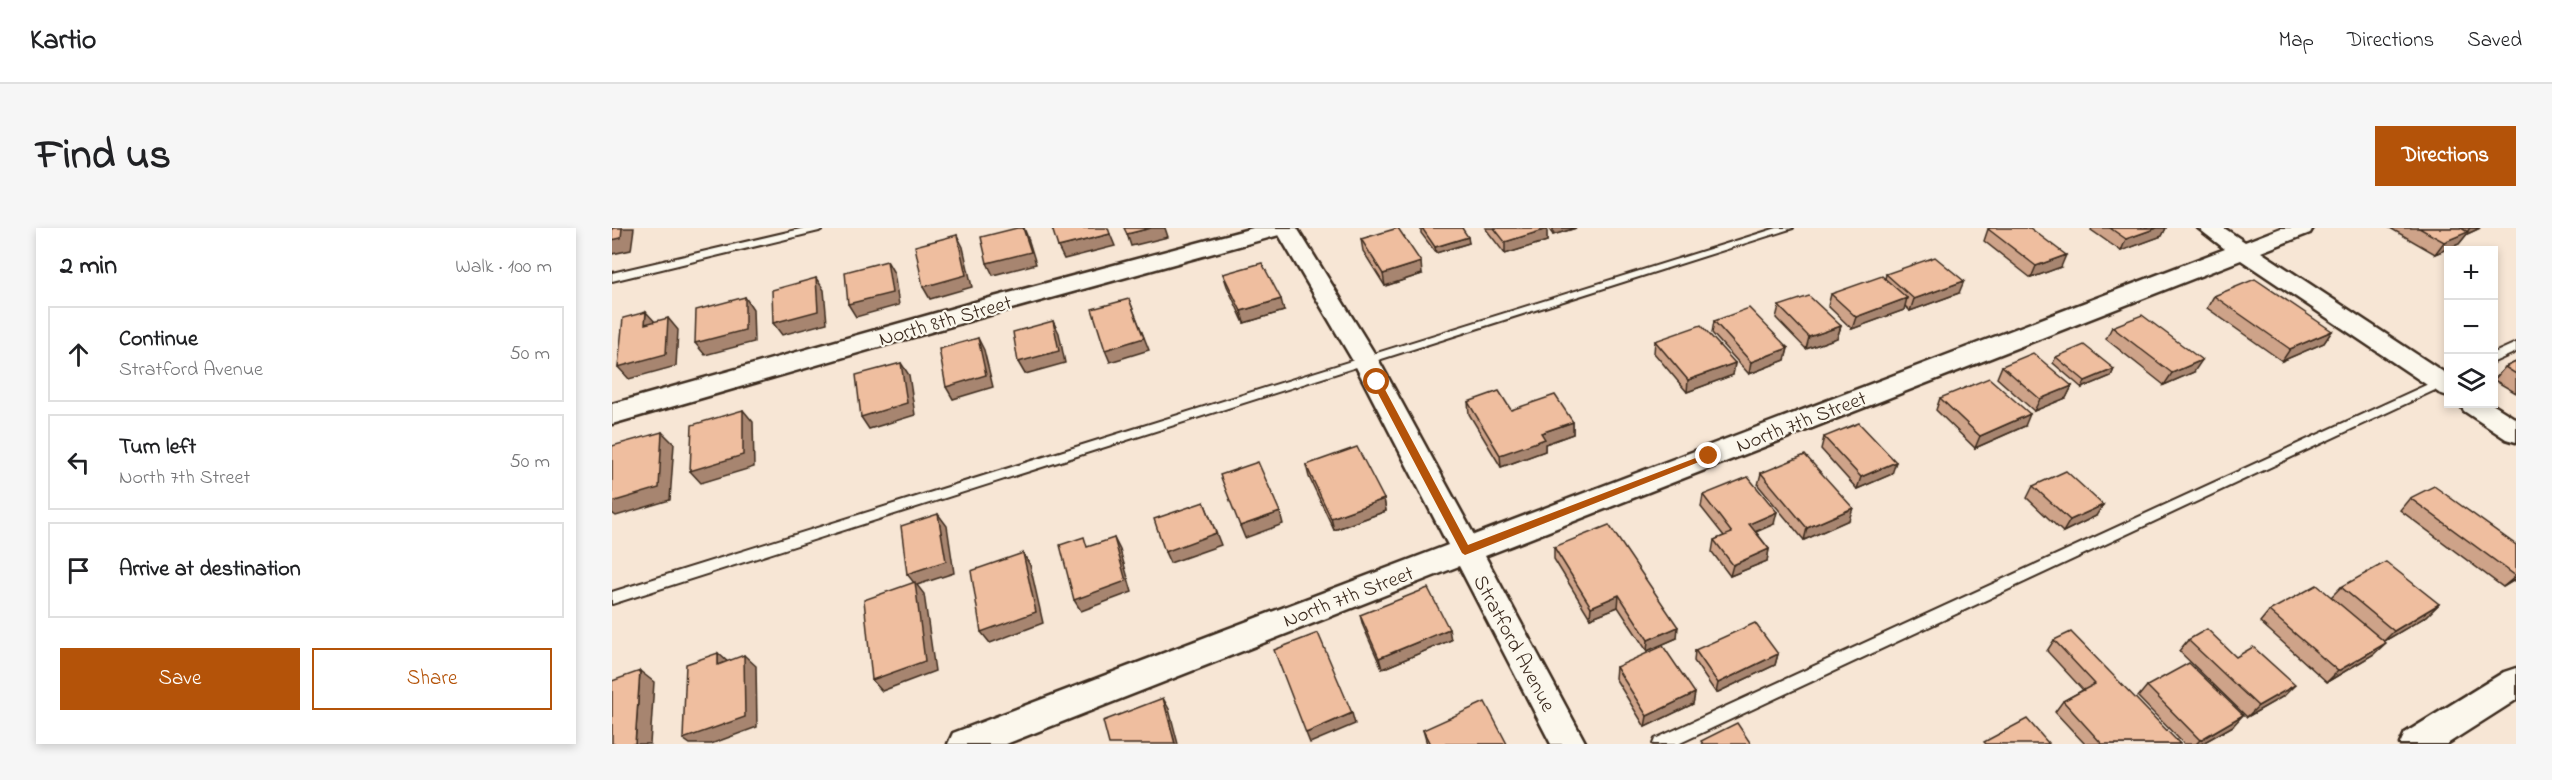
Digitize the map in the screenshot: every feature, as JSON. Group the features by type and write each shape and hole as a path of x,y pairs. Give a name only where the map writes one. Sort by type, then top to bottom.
{"street":[{"name":"North 8th Street","path":"612,414 984,308 1279,228"},
{"name":"Stratford Avenue","path":"1286,228 1366,361 1569,744"},
{"path":"2209,228 2444,382"},
{"name":"North 7th Street","path":"965,744 2302,228"},
{"path":"2480,408 2516,432"},
{"path":"2417,744 2516,682"}],"lane":[{"path":"612,277 819,228"},
{"path":"612,598 1788,228"},
{"path":"2498,356 2516,347"},
{"path":"1661,744 2444,384"}],"building":[{"path":"612,228 622,228 621,238 612,240"},
{"path":"1023,228 1031,252 987,263 981,237"},
{"path":"1052,228 1108,228 1110,234 1058,247"},
{"path":"1124,228 1151,228 1127,234"},
{"path":"1398,228 1421,262 1383,274 1361,239"},
{"path":"1422,228 1462,228 1468,237 1435,247"},
{"path":"1494,228 1546,228 1547,229 1505,242"},
{"path":"2030,228 2066,255 2036,266 1988,229"},
{"path":"2110,228 2157,228 2126,239"},
{"path":"2419,228 2461,228 2468,232 2444,242"},
{"path":"957,235 966,275 923,287 915,246"},
{"path":"1935,257 1964,281 1914,299 1886,274"},
{"path":"887,261 892,293 848,304 845,272"},
{"path":"1262,263 1281,299 1241,311 1223,274"},
{"path":"1882,276 1907,298 1856,317 1831,294"},
{"path":"816,278 818,311 773,323 772,290"},
{"path":"2255,279 2332,331 2290,349 2214,296"},
{"path":"1809,296 1841,326 1809,337 1779,306"},
{"path":"745,297 745,330 695,343 696,310"},
{"path":"1129,299 1144,338 1105,350 1092,309"},
{"path":"1749,308 1788,348 1751,362 1714,321"},
{"path":"646,312 645,324 668,318 666,354 618,367 623,318"},
{"path":"2142,315 2202,360 2172,373 2112,327"},
{"path":"1053,321 1059,351 1018,362 1013,332"},
{"path":"1701,325 1735,363 1688,380 1655,341"},
{"path":"978,338 986,375 946,387 939,349"},
{"path":"2084,345 2114,369 2085,381 2056,357"},
{"path":"2033,353 2072,386 2040,399 2002,366"},
{"path":"2516,362 2516,374 2505,367"},
{"path":"901,363 907,403 861,417 856,375"},
{"path":"1989,378 2030,414 1980,436 1940,398"},
{"path":"1499,391 1511,410 1555,395 1573,422 1541,433 1545,439 1500,455 1468,402"},
{"path":"743,410 743,455 690,471 692,425"},
{"path":"1859,423 1896,462 1861,477 1824,437"},
{"path":"662,432 659,488 612,502 612,446"},
{"path":"1357,447 1384,499 1331,518 1306,465"},
{"path":"1805,455 1853,508 1807,528 1761,473"},
{"path":"1258,462 1280,512 1240,526 1220,475"},
{"path":"2066,471 2103,505 2070,520 2033,486"},
{"path":"1748,477 1777,512 1749,524 1769,549 1733,565 1714,540 1732,533 1703,495"},
{"path":"2434,486 2516,545 2516,576 2410,498"},
{"path":"1204,502 1216,533 1165,552 1154,519"},
{"path":"938,514 946,561 907,574 901,526"},
{"path":"1609,525 1678,627 1648,640 1619,595 1591,607 1554,547"},
{"path":"1084,537 1087,547 1114,538 1126,581 1074,600 1060,545"},
{"path":"1023,553 1036,612 981,632 971,571"},
{"path":"2386,562 2439,604 2394,631 2341,587"},
{"path":"915,582 925,661 872,680 864,600"},
{"path":"2317,585 2386,643 2338,671 2269,611"},
{"path":"1428,588 1449,629 1379,658 1360,615"},
{"path":"1755,623 1778,654 1718,683 1695,650"},
{"path":"2207,629 2236,657 2253,647 2295,685 2258,706 2188,640"},
{"path":"2071,632 2180,744 2102,744 2063,701 2095,684 2054,640"},
{"path":"1318,633 1352,713 1306,733 1274,650"},
{"path":"1663,646 1695,693 1647,716 1616,667"},
{"path":"718,653 718,665 744,655 745,717 683,739 686,664"},
{"path":"2189,663 2243,715 2200,740 2147,686"},
{"path":"640,671 635,744 612,744 612,681"},
{"path":"1163,698 1175,744 1109,744 1103,721"},
{"path":"1485,702 1507,744 1430,744 1423,730"},
{"path":"2027,719 2049,744 1986,744 1984,742"},
{"path":"1737,723 1751,744 1703,744 1701,741"}],"route":[{"path":"1377,382 1465,550 1709,456"}]}
